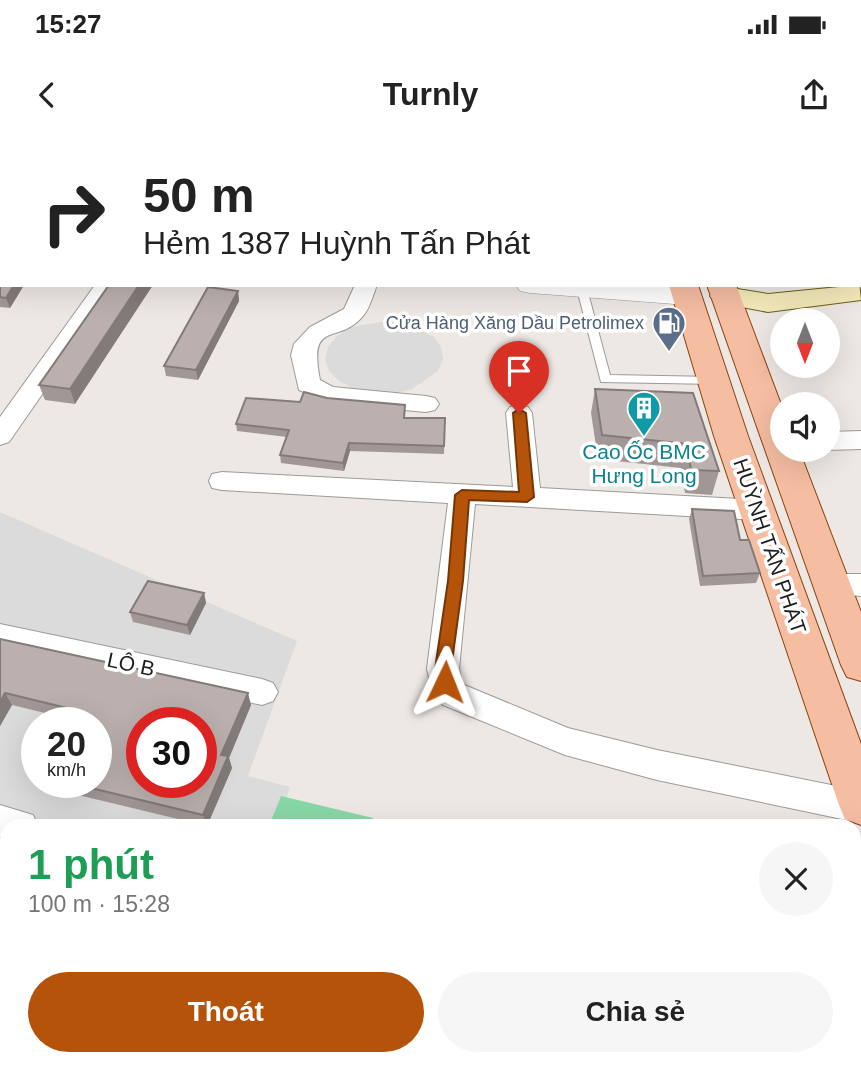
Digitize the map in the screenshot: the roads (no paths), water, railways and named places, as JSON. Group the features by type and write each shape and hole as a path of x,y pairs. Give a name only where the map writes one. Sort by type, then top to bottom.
{"main road":[{"path":"713,290 768,303 861,291"},
{"name":"HUỲNH TẤN PHÁT","path":"713,290 714,382 758,510 846,722 861,806"},
{"name":"HUỲNH TẤN PHÁT","path":"713,290 770,418"},
{"name":"HUỲNH TẤN PHÁT","path":"790,462 846,585 861,665"}],"street":[{"path":"0,436 106,287"},
{"path":"365,287 354,313 317,332 306,344 303,355 308,384 328,395 426,404"},
{"path":"556,287 713,290"},
{"path":"519,413 527,497"},
{"path":"840,441 861,440"},
{"path":"222,481 758,510"},
{"path":"462,495 455,581 443,669 448,690 454,696 565,741 657,765 861,806"},
{"name":"LÔ B","path":"0,636 262,692"}],"lane":[{"path":"582,289 605,379 714,382"}],"place":[{"name":"Cửa Hàng Xăng Dầu Petrolimex","path":"669,353"},
{"name":"Cao Ốc BMC Hưng Long","path":"644,438"}]}
